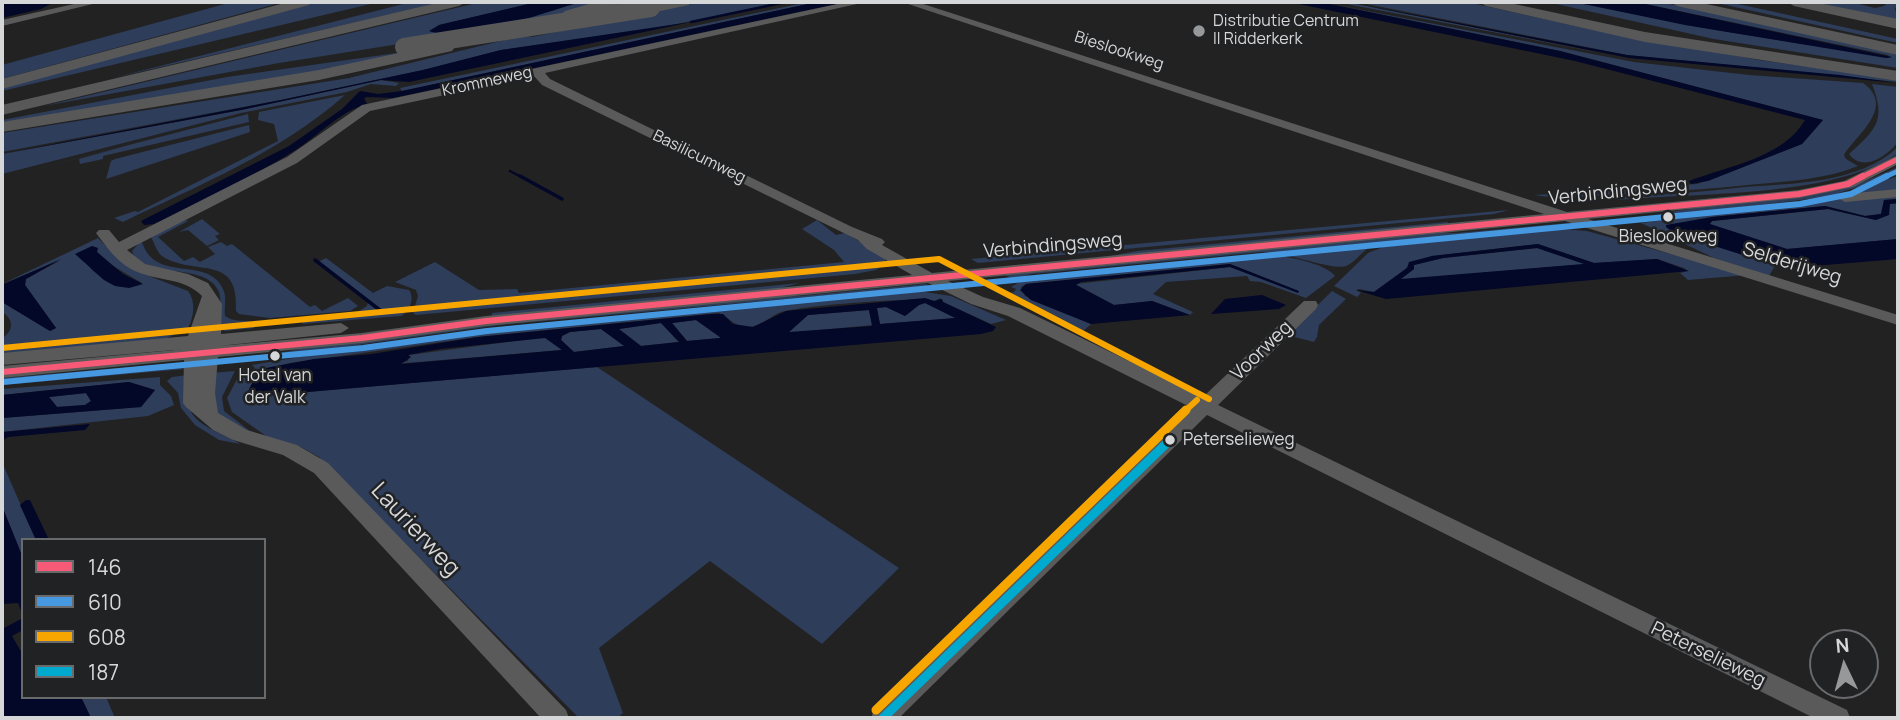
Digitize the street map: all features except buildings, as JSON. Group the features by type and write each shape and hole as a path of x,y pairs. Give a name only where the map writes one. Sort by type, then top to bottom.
{"highway":[{"path":"240,18 290,2"},
{"path":"2,84 304,2"},
{"path":"2,97 390,2"},
{"path":"2,110 459,2"},
{"path":"606,2 571,14 612,2"},
{"path":"297,61 404,47 684,2"},
{"path":"1486,2 1658,39 1898,76"},
{"path":"1539,2 1692,35 1898,69"},
{"path":"1677,2 1898,47"},
{"path":"1702,2 1898,47"},
{"path":"1744,2 1898,35"},
{"path":"1794,2 1898,24"},
{"path":"2,127 319,75 446,48"},
{"path":"2,116 260,67"}],"street":[{"path":"2,23 96,2"},
{"name":"Krommeweg","path":"117,249 292,160 366,108 861,2"},
{"name":"Bieslookweg","path":"907,2 1565,214"},
{"name":"Basilicumweg","path":"537,71 546,82 929,273"},
{"name":"Verbindingsweg","path":"1607,220 1799,194 1848,184 1897,161"},
{"name":"Verbindingsweg","path":"984,281 1856,179"},
{"name":"Bieslookweg","path":"1480,186 1522,208"},
{"path":"1845,198 1898,193"},
{"name":"Verbindingsweg","path":"2,359 362,338 486,321 1522,208 1565,214"},
{"name":"Selderijweg","path":"1565,214 1607,220 1673,249"},
{"name":"Selderijweg","path":"1565,214 1898,320"},
{"path":"104,233 117,249 139,267 206,289 210,297 204,305 203,346"},
{"name":"Basilicumweg","path":"865,239 895,267"},
{"name":"Verbindingsweg","path":"2,372 203,346 895,267 955,276"},
{"name":"Peterselieweg","path":"929,273 993,307 1014,312 1204,408 1838,718"},
{"name":"Peterselieweg","path":"955,276 984,281 1014,312"},
{"name":"Voorweg","path":"883,718 1310,305"},
{"name":"Laurierweg","path":"203,346 192,403 209,417 240,435 290,450 321,468 557,718"}],"shaded area":[{"path":"2,2 54,2 41,9 2,18"},
{"path":"232,2 283,2 2,79 2,65"},
{"path":"315,2 379,2 2,91 2,86"},
{"path":"411,2 444,2 113,78"},
{"path":"481,2 537,2 439,25 507,24 580,2 601,2 538,22 279,63 44,106"},
{"path":"537,2 580,2 482,30 443,34 429,31 439,25"},
{"path":"701,2 788,2 651,29 501,50 423,70 281,100 2,152 2,133 349,78 521,36 532,37"},
{"path":"817,2 402,91 400,88"},
{"path":"817,2 846,2 393,98 367,97 364,98 367,104 347,112 303,145 260,171 154,224 144,225 141,221 289,146 342,109 360,91 378,94 402,91"},
{"path":"1289,2 1320,2 1560,51 1823,120 1802,144 1708,181 1691,184 1689,181 1769,152 1795,133 1805,120 1575,61"},
{"path":"1320,2 1634,62 1749,75 1863,83 1872,92 1876,102 1875,111 1844,155 1858,166 1834,174 1668,192 1574,197 1535,195 1697,184 1802,144 1823,120 1560,51"},
{"path":"1336,2 1347,2 1617,56"},
{"path":"1347,2 1627,55 1898,83 1629,58"},
{"path":"1356,2 1467,2 1589,29 1759,60 1898,79 1898,82 1627,55"},
{"path":"1547,2 1574,2 1716,30 1891,58 1888,55 1636,2 1660,2 1898,51 1898,68 1714,39"},
{"path":"1574,2 1636,2 1892,57 1685,25"},
{"path":"1712,2 1729,2 1898,39 1898,43"},
{"path":"1814,2 1851,2 1875,8 1888,2 1898,2 1895,9 1898,20"},
{"path":"691,22 409,82 381,80 241,110 2,154 281,100 423,70 501,50"},
{"path":"439,47 305,74 2,124 2,120 227,77"},
{"path":"381,80 399,83 396,86 371,84 347,92 241,113 2,174 2,154 241,110"},
{"path":"1872,84 1898,87 1898,142 1881,157 1861,162 1849,154 1866,138 1876,123 1878,107"},
{"path":"345,95 294,134 210,181 123,222 114,218 138,212 278,141 274,124 258,120 259,112"},
{"path":"248,114 249,122 103,156 103,159 80,164 79,159 126,146 2,178"},
{"path":"249,125 250,132 106,179 111,161 115,159"},
{"path":"1898,147 1896,155 1868,169 1800,186 1724,194 1619,200 1616,197 1825,179 1864,168"},
{"path":"1898,167 1898,172 1890,177 1826,197 1674,215 1670,212 1863,182"},
{"path":"1898,176 1898,192 1848,200 1898,195 1898,199 1884,200 1881,214 1865,216 1825,206 1712,217 1674,233 1776,264 1769,276 1714,258 1641,223 1830,198"},
{"path":"1898,199 1898,203 1890,204 1889,215 1876,220 1828,209 1712,221 1710,224 1787,249 1898,239 1898,259 1801,267 1785,265 1787,268 1783,268 1674,233 1666,227 1712,217 1825,206 1865,216 1881,214 1884,200"},
{"path":"1898,203 1898,239 1787,249 1709,224 1712,221 1828,209 1876,220 1890,204"},
{"path":"1509,210 1494,214 978,263 971,259"},
{"path":"202,219 220,234 215,236 219,240 207,246 188,230 179,232"},
{"path":"817,220 836,235 845,233 885,256 886,264 876,270 855,274 416,315 413,313 418,296 416,290 395,282 435,262 479,290 517,289 519,293 844,262 834,250 802,229"},
{"path":"188,221 158,237 184,261 193,257 200,262 215,254 208,247 221,242 227,246 232,244 310,307 315,305 322,311 348,298 358,306 350,311 270,318 239,314 236,311 231,281 224,274 178,263 165,258 157,251 150,236"},
{"path":"1447,222 1449,224 1094,259 1137,251"},
{"path":"1568,223 1587,228 1554,226 1384,242 1370,247 1351,263 1340,267 1262,252 1032,274 1013,279 1003,274 1422,233 1456,233"},
{"path":"1560,229 1587,231 1747,275 1688,280 1680,273 1687,271 1684,268 1657,259 1594,263 1538,244 1432,256 1407,268 1374,292 1356,290 1361,293 1357,297 1334,286 1368,253 1383,247"},
{"path":"98,238 122,262 136,271 188,291 192,299 193,314 188,328 165,339 2,355 2,338 9,332 11,325 9,318 2,312 2,302 50,331 56,328 25,285 26,279 61,260 2,284","holes":["94,249 108,263 142,283 120,286 104,279 91,269"]},
{"path":"142,242 149,255 158,262 206,273 216,279 224,292 225,316 256,323 254,328 225,331 220,328 220,295 211,281 200,276 147,266 138,260 132,251"},
{"path":"1538,244 1594,263 1657,259 1689,271 1386,299 1356,290 1374,292 1407,268 1409,262 1432,256","holes":["1537,248 1584,264 1401,279 1414,269 1414,265 1443,258"]},
{"path":"92,246 98,248 97,252 123,274 143,284 129,288 115,286 104,280 75,254"},
{"path":"1537,248 1586,264 1399,280 1414,269 1414,265 1443,258"},
{"path":"1266,255 1283,256 1314,264 1335,276 1306,298 1261,282 1250,281 1247,276 1166,282 1153,294 1193,312 1190,315 1152,301 1114,305 1075,284 1230,267 1298,291 1230,264 1026,284 1021,287 1025,296 1091,324 1081,333 1009,293 1014,292 1016,289 1011,287 1019,282 1038,277"},
{"path":"326,258 373,293 387,286 409,290 412,297 409,308 401,316 302,324 304,320 351,316 367,306 368,301 318,262"},
{"path":"61,259 26,279 25,285 56,328 50,331 2,302 2,285"},
{"path":"1230,264 1299,291 1298,293 1230,267 1081,282 1076,285 1114,305 1152,301 1190,315 1091,324 1031,300 1020,290 1026,284"},
{"path":"800,283 765,292 492,316 492,313"},
{"path":"925,284 947,290 917,287 500,325 278,356 280,353 305,348 468,326 769,296 800,296"},
{"path":"918,291 951,296 1006,320 991,324 943,302 940,298 935,301 884,301 792,310 747,327 719,313 478,337 290,363 270,369 255,379 248,392 261,396 597,367 899,568 822,644 710,561 599,648 623,713 617,718 579,718 319,457 299,446 269,438 232,412 227,398 242,370 249,372 255,368 252,365 335,352 501,330"},
{"path":"1332,291 1346,299 1319,325 1314,342 1287,335"},
{"path":"1262,295 1286,305 1279,309 1211,314 1225,299"},
{"path":"925,298 934,301 942,299 943,302 996,327 993,331 981,334 261,396 250,395 248,392 256,375 266,368 314,359 372,354 478,337 712,314 723,314 733,324 753,327 786,311","holes":["925,303 955,318 880,324 877,308 886,307 905,316","869,310 872,326 789,332 808,315","696,320 720,337 687,341 672,323","661,323 679,342 641,346 619,329","601,329 624,346 574,352 561,340 562,336 570,332","545,338 562,350 401,364 411,357 408,355"]},
{"path":"925,303 957,318 880,324 876,308 886,307 905,316"},
{"path":"869,310 873,325 788,333 808,315"},
{"path":"696,320 721,338 687,341 672,323"},
{"path":"661,323 679,342 641,346 618,329"},
{"path":"601,329 625,346 574,352 561,340 562,336 570,332"},
{"path":"545,337 562,350 394,364 408,361 409,355"},
{"path":"167,364 186,369 2,385 2,378"},
{"path":"235,371 222,397 224,411 255,435 223,420 211,406 211,373"},
{"path":"188,375 188,402 194,416 199,422 240,444 219,440 195,425 181,408 178,393 167,381 172,377"},
{"path":"160,377 160,385 171,396 174,405 148,416 2,432 2,418 141,407 155,390 129,382 2,395 2,389"},
{"path":"129,382 155,390 141,407 2,418 2,395","holes":["86,393 91,401 85,405 57,407 49,397"]},
{"path":"86,393 91,401 85,405 57,407 49,397"},
{"path":"90,424 85,430 8,437 2,441 2,432"},
{"path":"2,462 35,538 21,538 21,553 2,506"},
{"path":"30,500 48,538 35,538 20,505"},
{"path":"2,506 21,553 21,611 18,603 2,604"},
{"path":"21,619 21,631 12,636 21,652 21,699 82,699 91,718 2,718 2,629"},
{"path":"82,699 107,699 115,718 91,718"}],"waterway":[{"path":"691,22 786,2"},
{"path":"510,171 523,178"},
{"path":"520,176 562,199"},
{"path":"315,260 381,311"}],"transit line":[{"name":"146","path":"2,372 362,338 486,321 1799,194 1848,184 1898,159"},
{"name":"610","path":"3,382 363,348 487,331 1800,204 1851,194 1898,171"},
{"name":"608","path":"2,348 939,259 1209,399"},
{"name":"608","path":"876,710 1197,400"},
{"name":"187","path":"883,718 1170,440"}],"place":[{"name":"Distributie Centrum II Ridderkerk","path":"1199,31"},
{"name":"Bieslookweg","path":"1668,217"},
{"name":"Hotel van der Valk","path":"275,356"},
{"name":"Peterselieweg","path":"1170,440"}]}
